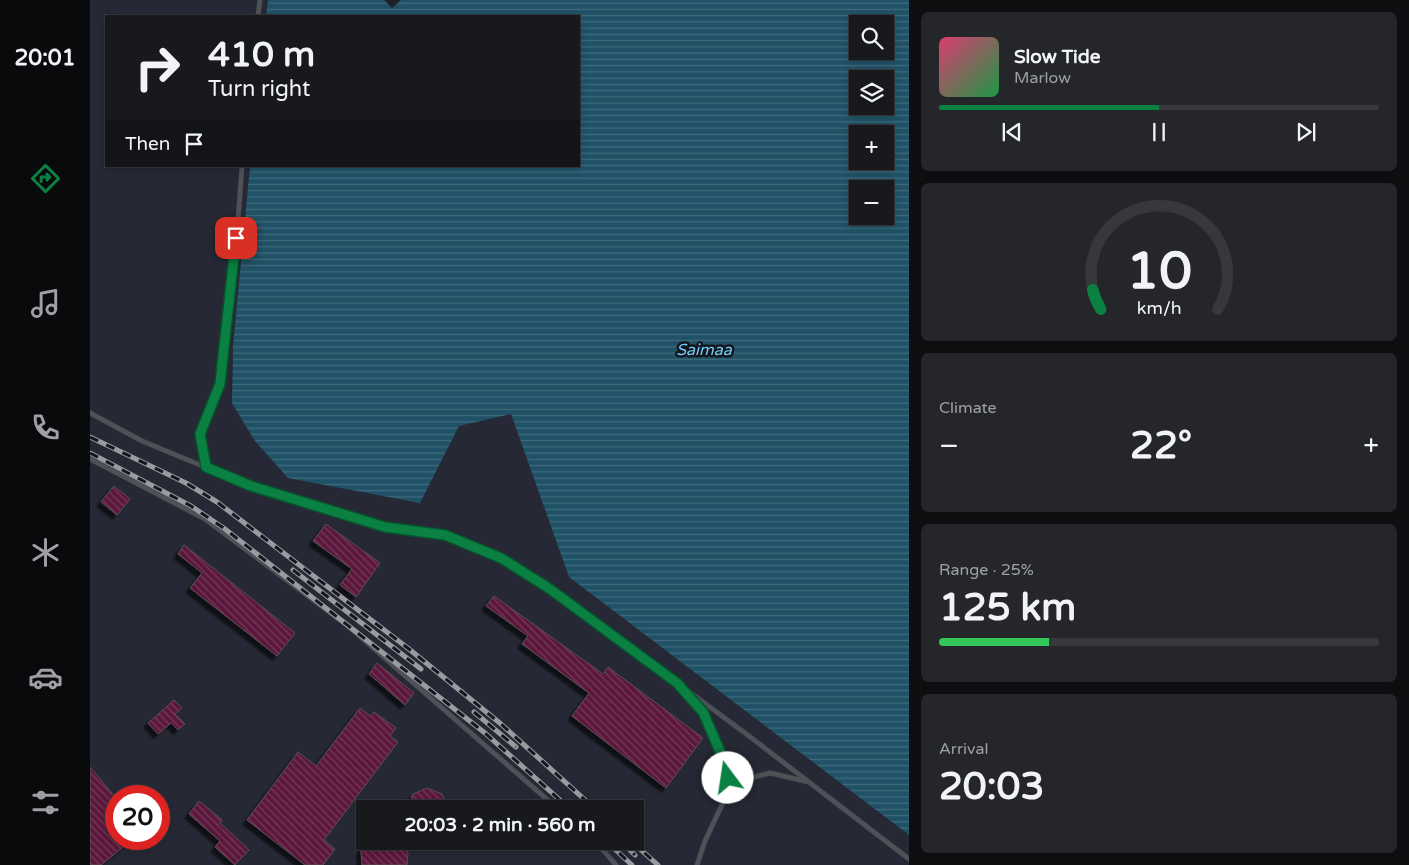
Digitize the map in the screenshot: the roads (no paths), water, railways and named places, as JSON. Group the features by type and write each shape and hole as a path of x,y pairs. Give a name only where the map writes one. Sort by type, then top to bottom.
{"lane":[{"path":"258,15 260,0"},
{"path":"206,467 200,434 220,384 234,276 242,167"},
{"path":"90,413 142,441 251,486 385,527 445,535 501,558 550,589 810,782 909,859"},
{"path":"90,459 205,519 348,626 548,800"},
{"path":"677,683 703,712 714,733 726,765 729,790"},
{"path":"697,865 705,841 729,790 746,779 770,773 810,782"},
{"path":"603,850 616,865"}],"water":[{"name":"Saimaa","path":"268,0 384,0 392,8 401,0 909,0 909,835 569,577 511,414 459,426 420,503 288,478 255,441 232,403 233,346 250,167 580,167 580,15 266,15"}],"railway":[{"path":"90,437 186,483 217,502 409,649 501,724 585,800"},
{"path":"90,453 191,506 225,529 485,733 560,800"},
{"path":"293,570 421,669"},
{"path":"474,712 516,747"},
{"path":"616,850 632,865"},
{"path":"630,850 635,855"},
{"path":"641,850 658,865"}]}
